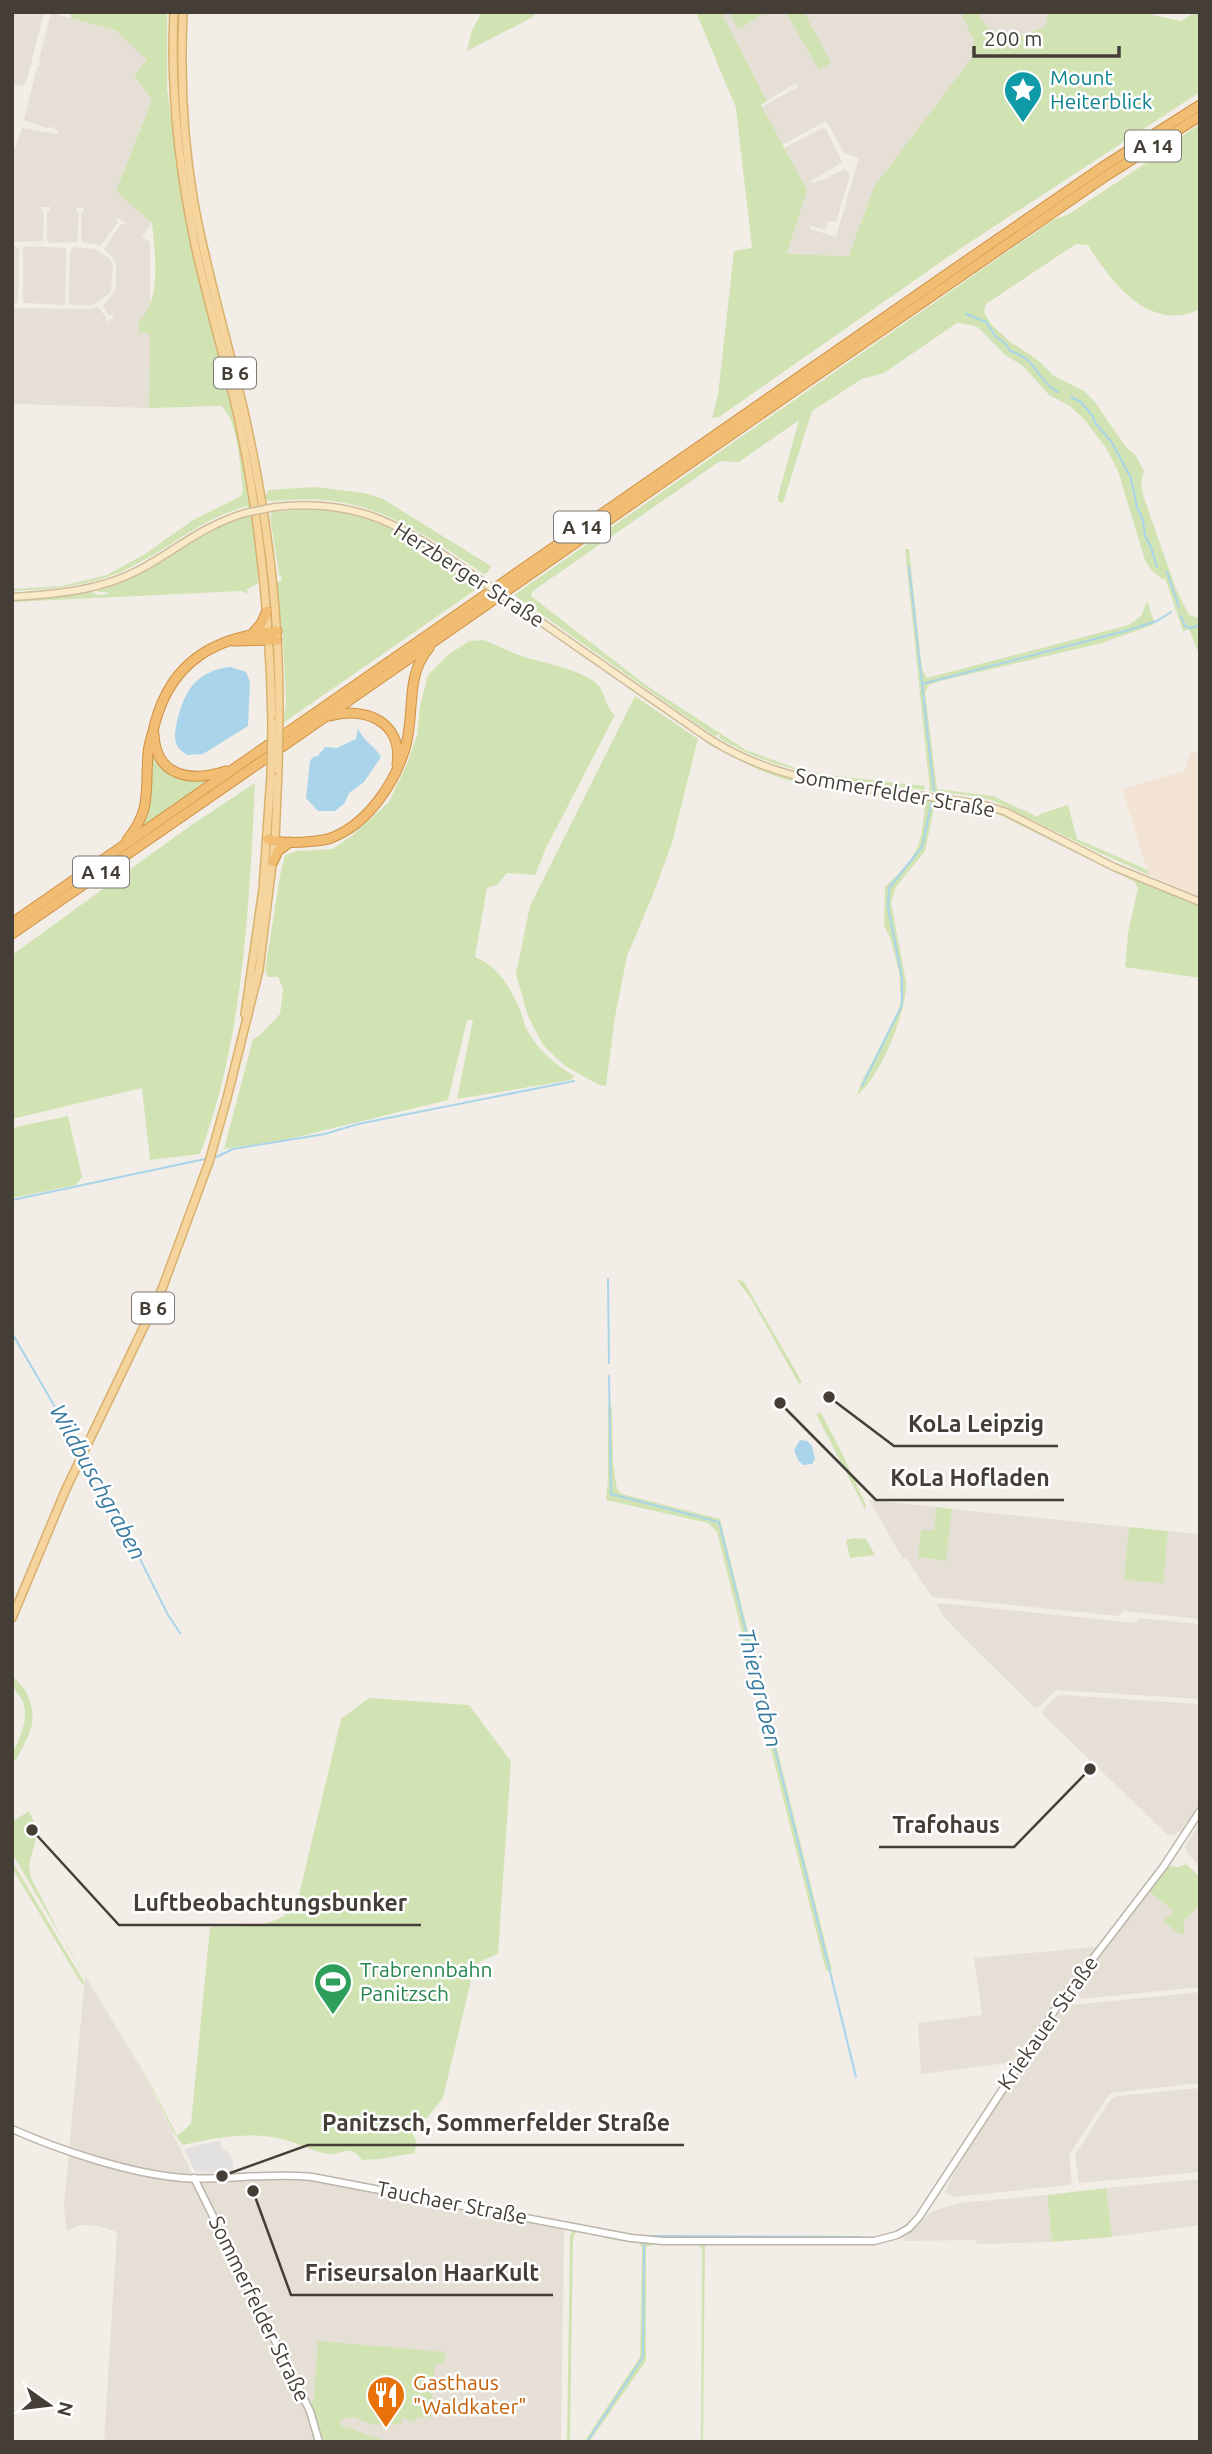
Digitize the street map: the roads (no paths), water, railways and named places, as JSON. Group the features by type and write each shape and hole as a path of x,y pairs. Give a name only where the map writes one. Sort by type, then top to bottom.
{"highway":[{"name":"A 14","path":"282,736 1101,168 1200,105"},
{"name":"A 14","path":"282,747 1029,229 1200,116"},
{"path":"253,633 267,611"},
{"path":"118,850 134,831 145,811 148,748 164,698 186,667 207,649 229,640 253,633 273,636"},
{"path":"229,640 273,636"},
{"path":"272,838 290,842 336,836 359,820 378,801 396,771 408,737 414,676 425,653 439,638"},
{"path":"322,719 354,712 380,720 394,740 398,760 396,771"},
{"path":"154,729 158,754 167,766 178,774 192,778 206,777 238,766"},
{"name":"A 14","path":"12,923 268,746"},
{"name":"A 14","path":"12,934 268,757"},
{"path":"272,838 313,841"},
{"path":"273,862 278,851 290,842"}],"main road":[{"name":"B 6","path":"174,12 176,116 184,184 196,246 233,391 249,467 260,537 267,611 273,636"},
{"name":"B 6","path":"12,1618 42,1544 162,1289 210,1158 259,970 273,862 275,719 273,636 265,526 236,376 202,244 190,179 183,103 183,12"},
{"name":"Herzberger Straße","path":"12,597 69,593 111,582 138,570 212,525 244,513 275,507 325,506 371,515 416,536 705,736"},
{"name":"Sommerfelder Straße","path":"705,736 746,760 797,778 996,808 1114,867 1200,902"},
{"name":"B 6","path":"244,1028 272,838"}],"street":[{"name":"Kriekauer Straße","path":"897,2235 909,2228 927,2207 1026,2051 1062,1999 1164,1866 1200,1811"},
{"name":"Tauchaer Straße","path":"12,2129 106,2162 170,2176 312,2177 615,2236 663,2241 855,2242 874,2241 897,2235"},
{"name":"Sommerfelder Straße","path":"194,2178 310,2411 319,2442"}],"water":[{"path":"231,667 246,672 250,682 248,726 203,754 187,755 178,747 175,737 185,697 192,686 205,675"},
{"path":"358,728 381,757 364,782 349,793 344,804 335,811 318,811 306,798 310,761 325,747 337,748 356,739"},
{"path":"800,1440 807,1441 812,1446 815,1459 812,1464 803,1465 798,1460 794,1450"}],"waterway":[{"path":"966,314 986,322 1010,351 1032,364 1045,382 1058,392"},
{"path":"1071,397 1081,402 1092,415 1111,441 1131,478 1145,536 1157,567"},
{"path":"909,567 934,791"},
{"path":"1167,572 1179,607"},
{"path":"922,684 1129,630 1157,621 1171,612"},
{"path":"1181,616 1185,626 1190,628 1200,625"},
{"path":"862,1086 902,1005 902,978 888,907 889,888 922,847 932,801"},
{"path":"214,1158 233,1149 325,1134 358,1124 574,1081"},
{"path":"12,1200 205,1159"},
{"name":"Thiergraben","path":"608,1279 609,1363"},
{"name":"Wildbuschgraben","path":"12,1333 80,1450"},
{"name":"Thiergraben","path":"609,1376 611,1494 719,1522 856,2077"},
{"name":"Wildbuschgraben","path":"86,1457 168,1615 180,1633"},
{"name":"Thiergraben","path":"645,2236 861,2237"},
{"name":"Thiergraben","path":"587,2442 643,2357 644,2243"}],"place":[{"name":"Mount Heiterblick","path":"1023,124"},
{"name":"KoLa Leipzig","path":"829,1397"},
{"name":"KoLa Hofladen","path":"780,1403"},
{"name":"Trafohaus","path":"1090,1769"},
{"name":"Luftbeobachtungsbunker","path":"32,1830"},
{"name":"Trabrennbahn Panitzsch","path":"333,2016"},
{"name":"Panitzsch, Sommerfelder Straße","path":"222,2176"},
{"name":"Friseursalon HaarKult","path":"253,2191"},
{"name":"Gasthaus \"Waldkater\"","path":"386,2429"}]}
